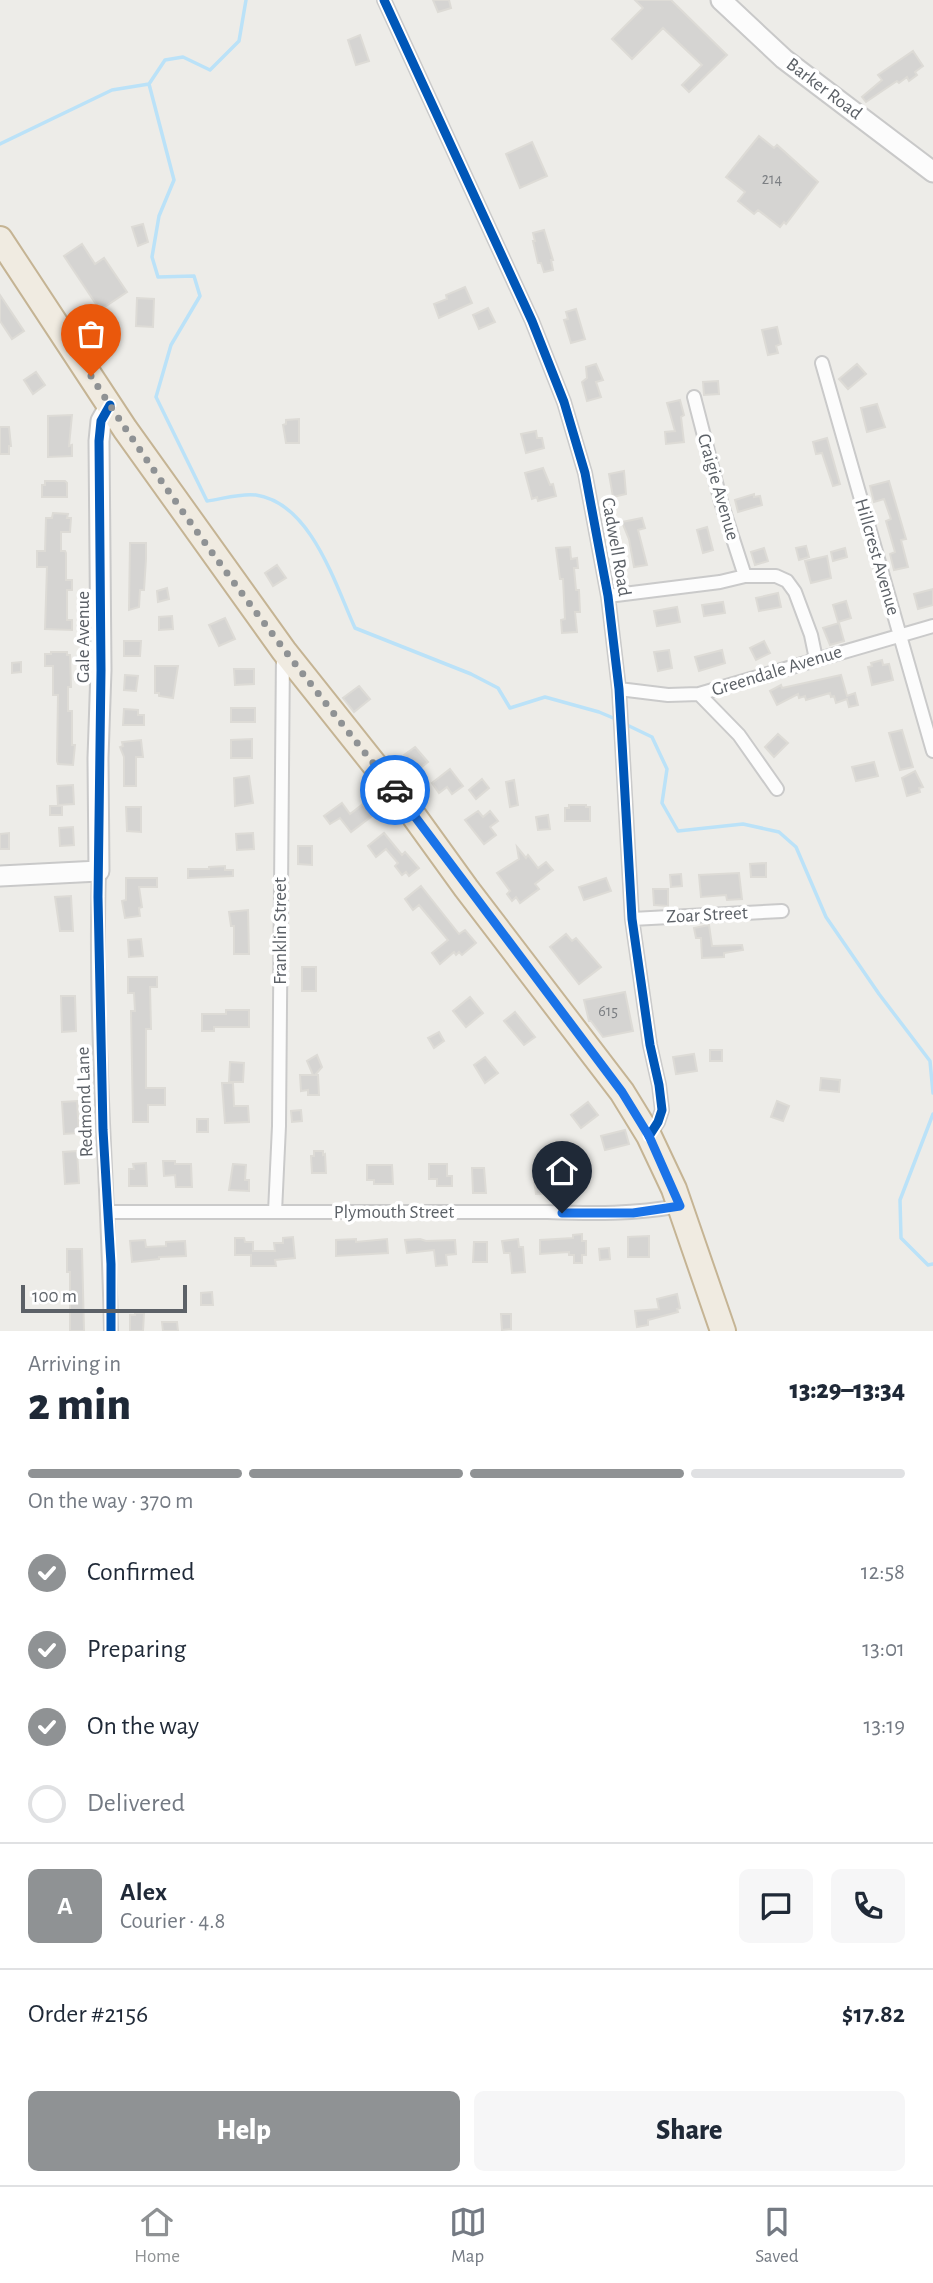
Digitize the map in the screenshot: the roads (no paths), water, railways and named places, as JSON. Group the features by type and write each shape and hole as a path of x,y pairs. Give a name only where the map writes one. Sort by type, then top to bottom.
{"highway":[{"path":"0,239 110,405 284,651 401,798 466,888 622,1092 649,1136 680,1206 723,1331"}],"street":[{"name":"Cadwell Road","path":"384,0 471,185 551,367 584,473 608,596 619,689 632,919 662,1110 659,1122 649,1136"},
{"name":"Barker Road","path":"721,0 784,59 933,172"},
{"name":"Hillcrest Avenue","path":"822,363 899,635 930,729 933,751"},
{"name":"Craigie Avenue","path":"694,397 721,502 745,576"},
{"name":"Gale Avenue","path":"99,871 99,441 101,421 110,405"},
{"path":"608,596 666,590 745,576 776,576 787,581 795,592 816,659"},
{"name":"Greendale Avenue","path":"619,689 668,695 699,694 933,626"},
{"name":"Franklin Street","path":"275,1212 279,1126 284,651"},
{"path":"699,694 739,735 776,789"},
{"path":"0,876 99,871"},
{"name":"Redmond Lane","path":"99,871 100,994 111,1264 111,1331"},
{"name":"Zoar Street","path":"632,919 782,911"},
{"name":"Plymouth Street","path":"108,1212 605,1214 680,1206"}],"waterway":[{"path":"246,0 239,41 210,70 183,57 165,60 149,84 174,180 159,216 152,257 158,277 194,276 200,296 171,345 156,397 207,501 238,495 256,495 275,501 292,513 319,548 355,628 471,674 498,688 510,708 545,697 618,720"},
{"path":"0,144 112,90 149,84"},
{"path":"625,724 652,737 667,769 662,803 678,831 743,824 779,832 796,847 826,917 879,994 930,1061 933,1093"},
{"path":"933,1114 900,1200 901,1238 928,1265 933,1264"}]}
